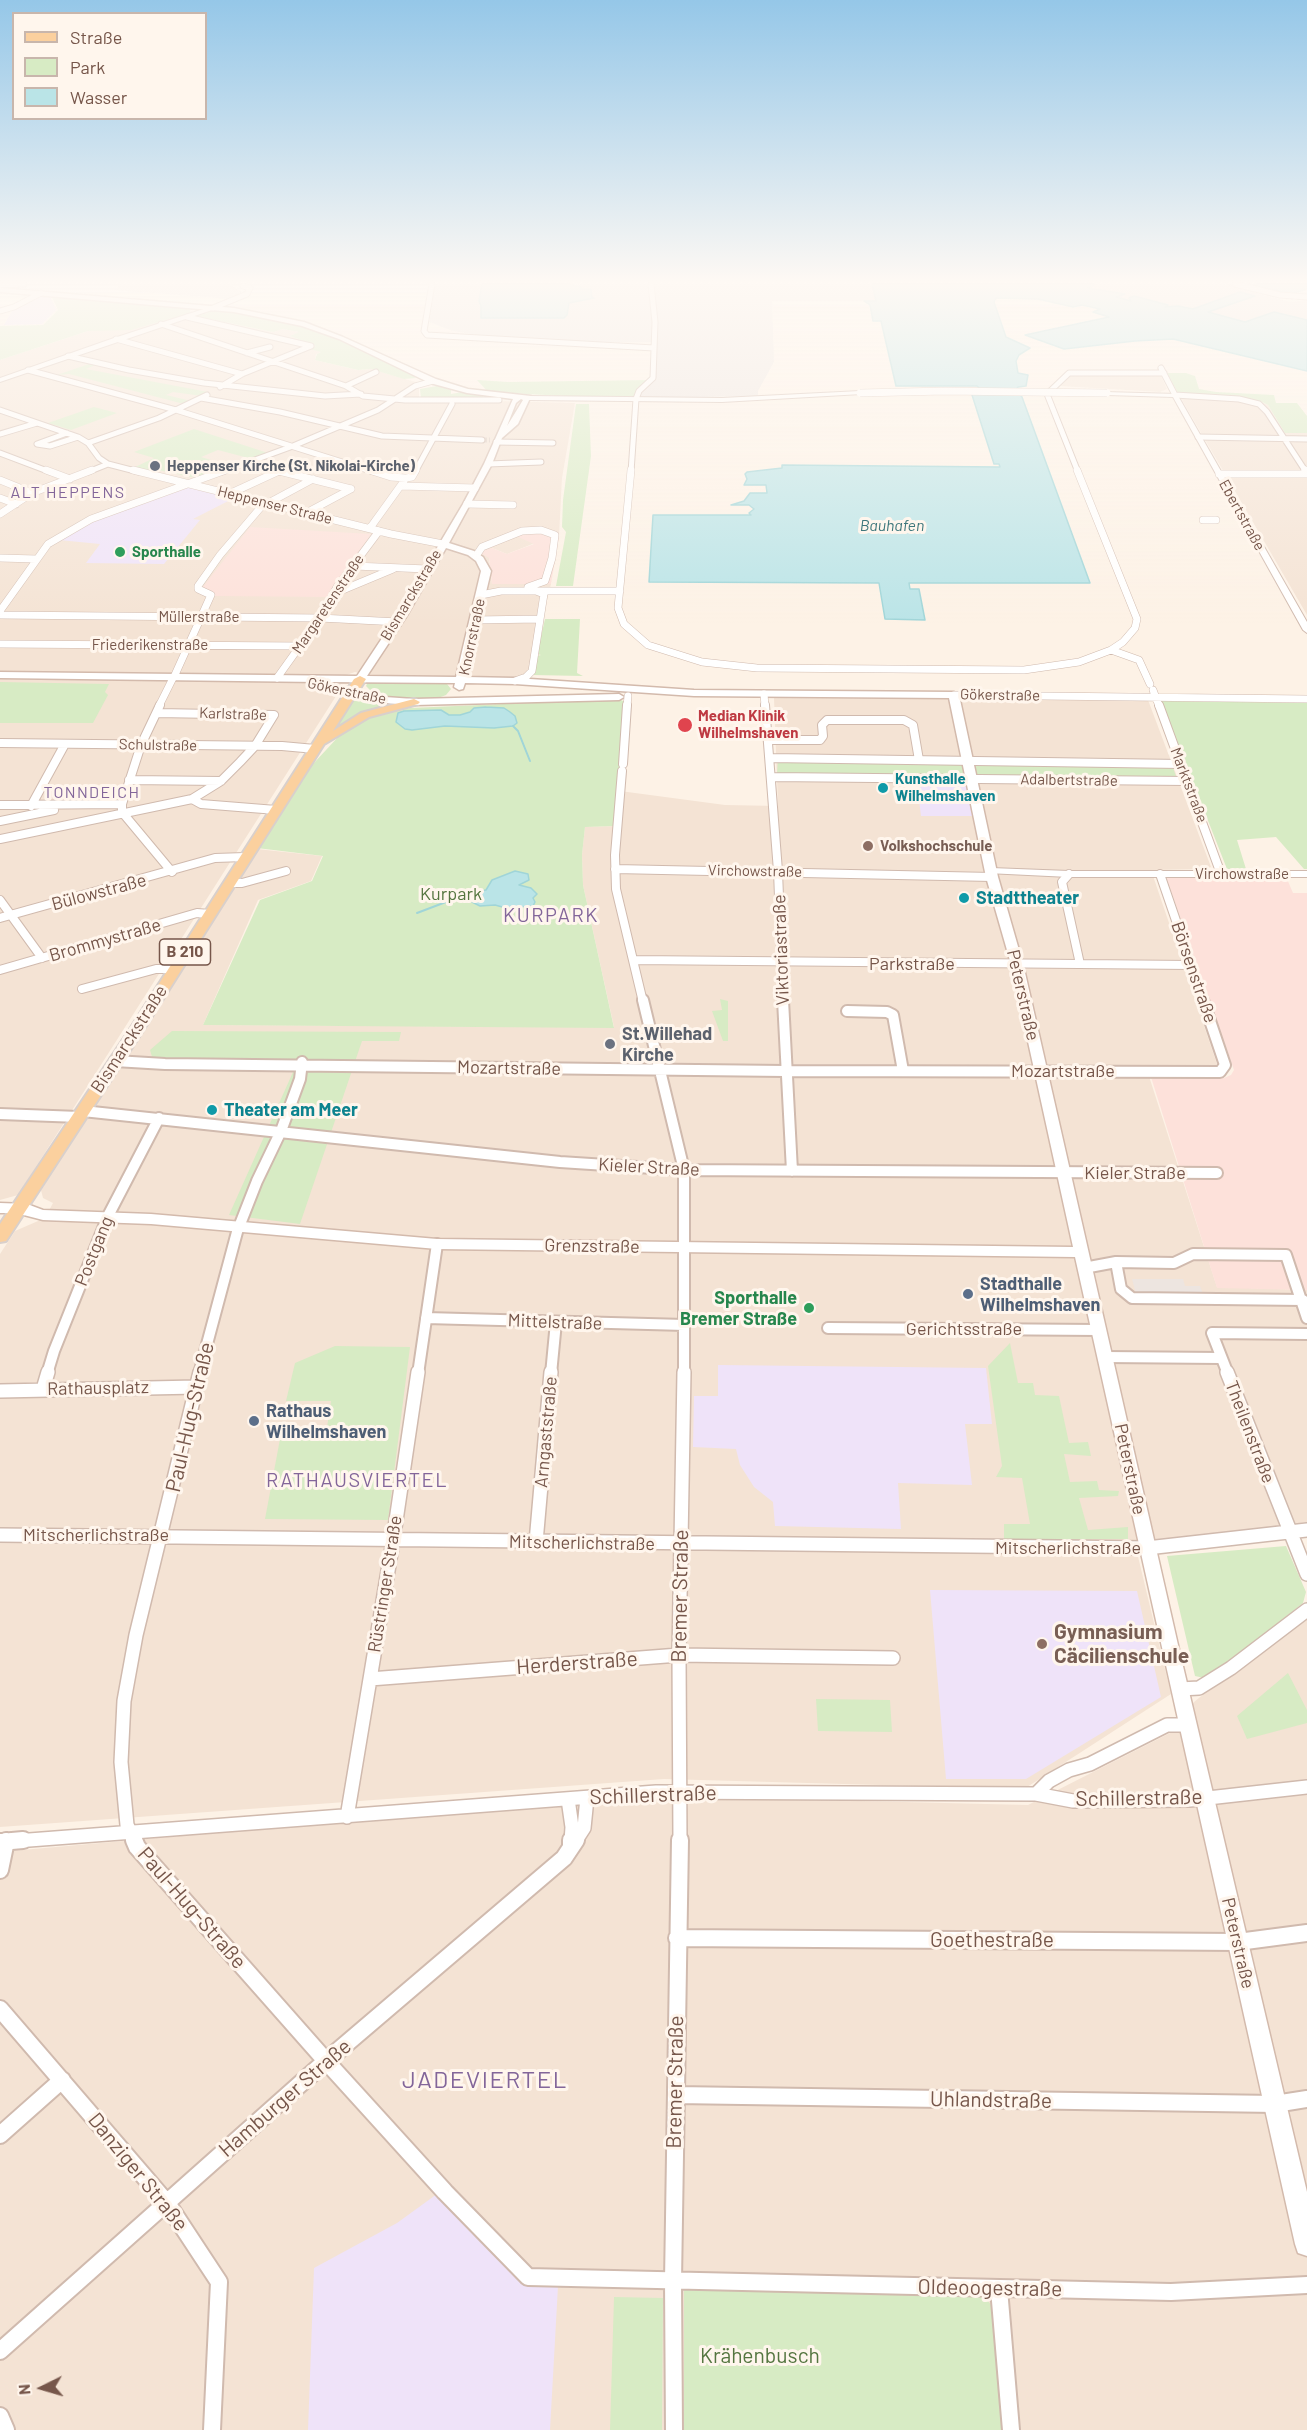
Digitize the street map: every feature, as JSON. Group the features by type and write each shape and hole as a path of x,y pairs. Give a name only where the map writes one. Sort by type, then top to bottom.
{"main road":[{"path":"501,397 528,398"},
{"name":"Bismarckstraße","path":"496,440 514,424 528,398"},
{"name":"Bismarckstraße","path":"0,1237 175,969 366,668 398,622 488,464 509,399"},
{"name":"Heppenser Straße","path":"443,544 462,549 478,557"},
{"name":"Knorrstraße","path":"435,702 447,699 456,692 463,680 486,571 478,557"},
{"path":"330,678 350,675 366,668"},
{"name":"Gökerstraße","path":"0,677 308,682 385,700 414,702 694,693 954,695"},
{"name":"Gökerstraße","path":"173,679 330,678 515,681 694,693"},
{"path":"443,680 454,686 456,692"},
{"name":"Peterstraße","path":"954,695 992,874 1017,964 1147,1548 1307,2244"},
{"name":"Bismarckstraße","path":"315,749 365,715 414,702"},
{"name":"Grenzstraße","path":"0,1208 18,1209 43,1215 106,1216 437,1244 1080,1252"}],"street":[{"path":"129,397 391,477 409,478"},
{"path":"380,397 453,402 509,399"},
{"path":"0,613 36,559 59,536 91,519 293,446 342,426 400,397"},
{"path":"638,397 618,608 624,624 648,645 684,658 721,665 757,668 1024,670 1079,662 1111,650"},
{"path":"528,398 637,401 783,397"},
{"name":"Ebertstraße","path":"1048,397 1137,619 1131,633 1111,650"},
{"name":"Ebertstraße","path":"1176,397 1307,630"},
{"path":"1205,397 1255,402 1267,412 1307,474"},
{"path":"88,443 176,410 201,398 382,436 482,440"},
{"path":"370,528 409,478 453,402"},
{"path":"0,410 78,437 88,443 99,458 108,464"},
{"path":"0,434 37,423"},
{"path":"67,433 38,444 50,446 78,437"},
{"path":"1198,437 1307,434"},
{"path":"1283,436 1307,439"},
{"path":"496,440 553,443"},
{"path":"0,453 70,479"},
{"path":"488,464 541,462"},
{"path":"0,514 32,493 108,464"},
{"name":"Heppenser Straße","path":"108,464 379,531 443,544"},
{"path":"229,494 279,471 351,489 306,513"},
{"path":"1219,474 1307,474"},
{"path":"122,808 141,745 211,595 198,589 198,586 220,555 261,507 313,479"},
{"path":"0,480 32,493"},
{"path":"401,486 475,488"},
{"path":"0,498 16,504"},
{"path":"467,504 513,505"},
{"path":"1203,520 1216,520"},
{"path":"478,557 482,547 522,531 541,530 554,534 556,538 545,581 530,589"},
{"name":"Margaretenstraße","path":"277,678 320,618 333,594 379,531"},
{"path":"0,558 36,559"},
{"path":"354,566 427,569"},
{"path":"333,594 397,568"},
{"path":"483,583 497,587 530,589 620,589"},
{"path":"481,595 530,589 544,594 532,671 529,675 515,681"},
{"name":"Müllerstraße","path":"0,613 320,618 398,622"},
{"path":"475,620 540,619"},
{"name":"Friederikenstraße","path":"0,644 300,646"},
{"name":"Marktstraße","path":"1111,650 1139,660 1153,690 1221,873"},
{"path":"532,671 547,682"},
{"name":"Gökerstraße","path":"954,695 1153,690 1307,699"},
{"name":"Viktoriastraße","path":"764,694 778,872 785,1071 792,1171"},
{"name":"Bremer Straße","path":"628,696 615,869 616,889 684,1170 685,1325 679,1655 680,1791 673,2280 674,2430"},
{"name":"Karlstraße","path":"156,713 274,715 255,746"},
{"path":"769,743 819,740 823,736 822,725 827,720 904,720 913,725 919,760"},
{"name":"Schulstraße","path":"0,743 255,746 315,749"},
{"path":"31,806 65,744"},
{"path":"0,839 122,808 192,799 221,781 255,746"},
{"name":"Adalbertstraße","path":"770,758 1181,764"},
{"name":"Adalbertstraße","path":"771,777 1187,781"},
{"path":"129,780 221,781"},
{"path":"192,799 201,804 276,810"},
{"path":"0,805 122,808 172,872"},
{"path":"0,821 57,810 66,806"},
{"name":"Bülowstraße","path":"0,918 197,865 243,860"},
{"name":"Virchowstraße","path":"615,869 992,874 1307,874"},
{"path":"230,883 242,883 286,871"},
{"path":"1069,874 1062,882 1080,964"},
{"name":"Börsenstraße","path":"1160,874 1225,1065 1223,1071"},
{"path":"0,900 42,958"},
{"name":"Brommystraße","path":"0,970 197,913 210,914"},
{"name":"Parkstraße","path":"633,960 1191,965"},
{"path":"82,989 156,969 175,969"},
{"path":"847,1011 887,1012 892,1015 896,1020 903,1071"},
{"name":"Mozartstraße","path":"115,1061 165,1064 659,1070 1216,1073 1223,1071"},
{"name":"Paul-Hug-Straße","path":"302,1064 300,1079 281,1131 239,1226 141,1612 124,1701 121,1762 130,1832 137,1847 326,2061 445,2192 528,2277 673,2280"},
{"name":"Kieler Straße","path":"0,1114 81,1114 159,1118 560,1162 684,1170 1217,1173"},
{"name":"Postgang","path":"43,1389 54,1351 106,1216 159,1118"},
{"name":"Rüstringer Straße","path":"347,1817 393,1541 437,1244"},
{"path":"1084,1268 1116,1262 1174,1263 1193,1254 1286,1255 1303,1300 1307,1318"},
{"path":"1116,1262 1121,1288 1132,1298 1303,1300"},
{"name":"Mittelstraße","path":"426,1318 685,1325"},
{"name":"Arngaststraße","path":"536,1542 556,1322"},
{"name":"Gerichtsstraße","path":"828,1328 1099,1330"},
{"name":"Theilenstraße","path":"1307,1334 1212,1333 1288,1532 1307,1574"},
{"path":"1105,1357 1221,1358"},
{"name":"Rathausplatz","path":"0,1390 197,1387"},
{"name":"Mitscherlichstraße","path":"0,1535 161,1535 393,1541 1147,1548 1307,1530"},
{"path":"1180,1689 1199,1688 1231,1668 1307,1610"},
{"name":"Herderstraße","path":"370,1679 679,1655 893,1658"},
{"path":"1036,1794 1049,1781 1069,1770 1090,1764 1167,1725 1188,1725"},
{"name":"Schillerstraße","path":"3,1841 680,1791 1036,1794 1072,1801 1205,1798 1307,1787"},
{"name":"Hamburger Straße","path":"0,2351 326,2061 564,1858 584,1828 587,1798"},
{"path":"568,1799 572,1827 571,1848"},
{"path":"0,1870 3,1841"},
{"name":"Goethestraße","path":"677,1938 1238,1942 1307,1933"},
{"name":"Danziger Straße","path":"0,2009 167,2202 219,2282 212,2430"},
{"path":"0,2135 62,2080"},
{"name":"Uhlandstraße","path":"675,2095 1275,2104 1307,2099"},
{"name":"Oldeoogestraße","path":"673,2280 1171,2292 1307,2285"},
{"path":"999,2289 1011,2430"},
{"path":"0,2416 6,2430"}],"shaded area":[{"path":"0,397 419,397 575,403 562,478 559,537 532,531 535,543 507,554 492,548 489,558 492,584 551,584 528,672 517,679 367,675 355,672 346,675 334,690 338,693 18,1195 0,1200"},
{"path":"1180,397 1244,397 1260,401 1268,405 1285,433 1307,433 1307,615"},
{"path":"184,486 236,497 193,519 200,520 164,564 86,563 100,544 59,540 82,526"},
{"path":"250,527 371,534 329,597 215,596 214,593 202,588"},
{"path":"532,531 559,537 551,584 492,584 489,558 479,552 492,548 507,554 534,544 516,536"},
{"path":"774,698 1148,700 1211,867 1151,870 1217,1064 1213,1068 1146,1067 1217,1287 1307,1290 1307,1522 1135,1544 1171,1694 1024,1789 664,1779 0,1827 0,1254 15,1231 45,1218 53,1203 43,1198 41,1190 257,849 322,856 311,881 258,900 203,1025 614,1027 583,885 582,855 585,827 616,826 620,791 725,805 778,806"},
{"path":"908,783 966,784 973,816 921,816 919,800 911,800"},
{"path":"1166,877 1287,879 1293,893 1307,893 1307,1290 1217,1288 1151,1077 1224,1078 1231,1075 1234,1070"},
{"path":"1132,1279 1183,1279 1185,1286 1200,1286 1203,1294 1136,1294"},
{"path":"718,1365 986,1368 992,1424 965,1424 972,1485 898,1483 901,1529 775,1526 773,1502 754,1487 740,1465 736,1449 693,1447 694,1396 718,1396"},
{"name":"Gymnasium Cäcilienschule","path":"930,1590 1137,1591 1161,1697 1026,1779 946,1779"},
{"path":"1307,1610 1307,2430 0,2430 0,1852 246,1830 694,1797 1028,1805 1170,1733 1194,1702"},
{"path":"437,2194 526,2284 558,2286 550,2430 308,2430 314,2268 397,2223"}],"green space":[{"path":"159,397 176,397 191,401 184,404"},
{"path":"488,397 496,399 421,398"},
{"path":"591,397 635,397 622,399"},
{"path":"1244,397 1275,397 1276,403 1297,403 1307,416 1307,433 1285,433 1268,405"},
{"path":"576,404 589,404 591,456 573,586 556,586 566,532 562,527 563,500"},
{"path":"94,407 117,413 71,430 48,423"},
{"path":"194,429 268,453 252,459 218,450 201,457 231,466 196,478 158,470 159,463 152,465 148,471 131,469 154,458 134,452"},
{"path":"545,619 580,619 577,673 583,676 533,675 537,656 541,655 537,654"},
{"path":"0,682 109,684 105,692 108,695 93,723 0,723"},
{"path":"368,682 437,682 447,684 451,689 446,695 438,698 411,699 375,695 366,686"},
{"name":"Kurpark","path":"619,699 625,702 615,826 585,827 582,855 583,885 614,1028 203,1025 260,900 312,881 323,856 257,848 313,764 339,736 360,722 378,714 410,708"},
{"path":"352,700 384,705 364,712 326,737"},
{"path":"1161,701 1307,703 1307,869 1304,869 1276,837 1237,840 1246,869 1227,869"},
{"path":"778,759 966,761 968,777 777,774"},
{"path":"974,762 1172,765 1177,779 976,777"},
{"path":"720,999 728,1001 728,1041 723,1041 712,1011 722,1010"},
{"path":"172,1031 401,1032 399,1041 362,1041 300,1224 229,1215 293,1072 156,1070 150,1050"},
{"path":"1010,1343 1018,1383 1033,1383 1035,1395 1059,1396 1069,1443 1088,1442 1091,1456 1064,1454 1070,1482 1097,1481 1099,1490 1119,1491 1118,1496 1079,1498 1088,1530 1128,1527 1128,1539 1004,1539 1004,1524 1030,1524 1022,1478 996,1477 1002,1466 988,1366"},
{"path":"335,1346 410,1347 388,1520 265,1519 280,1439 310,1440 312,1434 326,1434 331,1401 286,1401 295,1363"},
{"path":"1286,1546 1306,1592 1303,1603 1209,1679 1195,1676 1167,1556"},
{"path":"1288,1673 1307,1710 1307,1723 1247,1739 1237,1716"},
{"path":"816,1699 890,1700 892,1732 818,1731"},
{"name":"Krähenbusch","path":"684,2280 980,2289 995,2311 1003,2430 684,2430"},
{"path":"614,2297 663,2298 662,2430 610,2430"}],"water":[{"name":"Bauhafen","path":"973,397 1022,397 1090,583 909,583 910,589 919,589 925,620 885,619 879,583 649,582 653,515 751,515 749,513 754,509 749,505 731,505 744,501 750,493 767,493 766,485 744,485 747,472 782,468 782,465 1000,467 999,464 994,464"},
{"path":"474,708 504,708 515,716 517,723 513,726 494,728 445,726 412,730 405,729 396,722 398,713 404,711 441,710 449,715 460,715"},
{"path":"515,871 528,874 529,880 519,885 531,888 537,894 533,898 535,902 533,906 506,908 495,905 480,906 472,902 475,896 467,893 486,890 492,880"}],"waterway":[{"path":"513,726 518,731 530,761"},
{"path":"417,913 467,894"}],"tunnel":[{"path":"482,440 490,440"}],"place":[{"name":"Heppenser Kirche (St. Nikolai-Kirche)","path":"155,466"},
{"name":"Sporthalle","path":"120,552"},
{"name":"Median Klinik Wilhelmshaven","path":"685,725"},
{"name":"Kunsthalle Wilhelmshaven","path":"883,788"},
{"name":"Volkshochschule","path":"868,846"},
{"name":"Stadttheater","path":"964,898"},
{"name":"St.Willehad Kirche","path":"610,1044"},
{"name":"Theater am Meer","path":"212,1110"},
{"name":"Stadthalle Wilhelmshaven","path":"968,1294"},
{"name":"Sporthalle Bremer Straße","path":"809,1308"},
{"name":"Rathaus Wilhelmshaven","path":"254,1421"},
{"name":"Gymnasium Cäcilienschule","path":"1042,1644"}],"district":[{"name":"ALT HEPPENS","path":"68,493"},
{"name":"TONNDEICH","path":"92,793"},
{"name":"KURPARK","path":"551,915"},
{"name":"RATHAUSVIERTEL","path":"357,1480"},
{"name":"JADEVIERTEL","path":"485,2080"}]}
